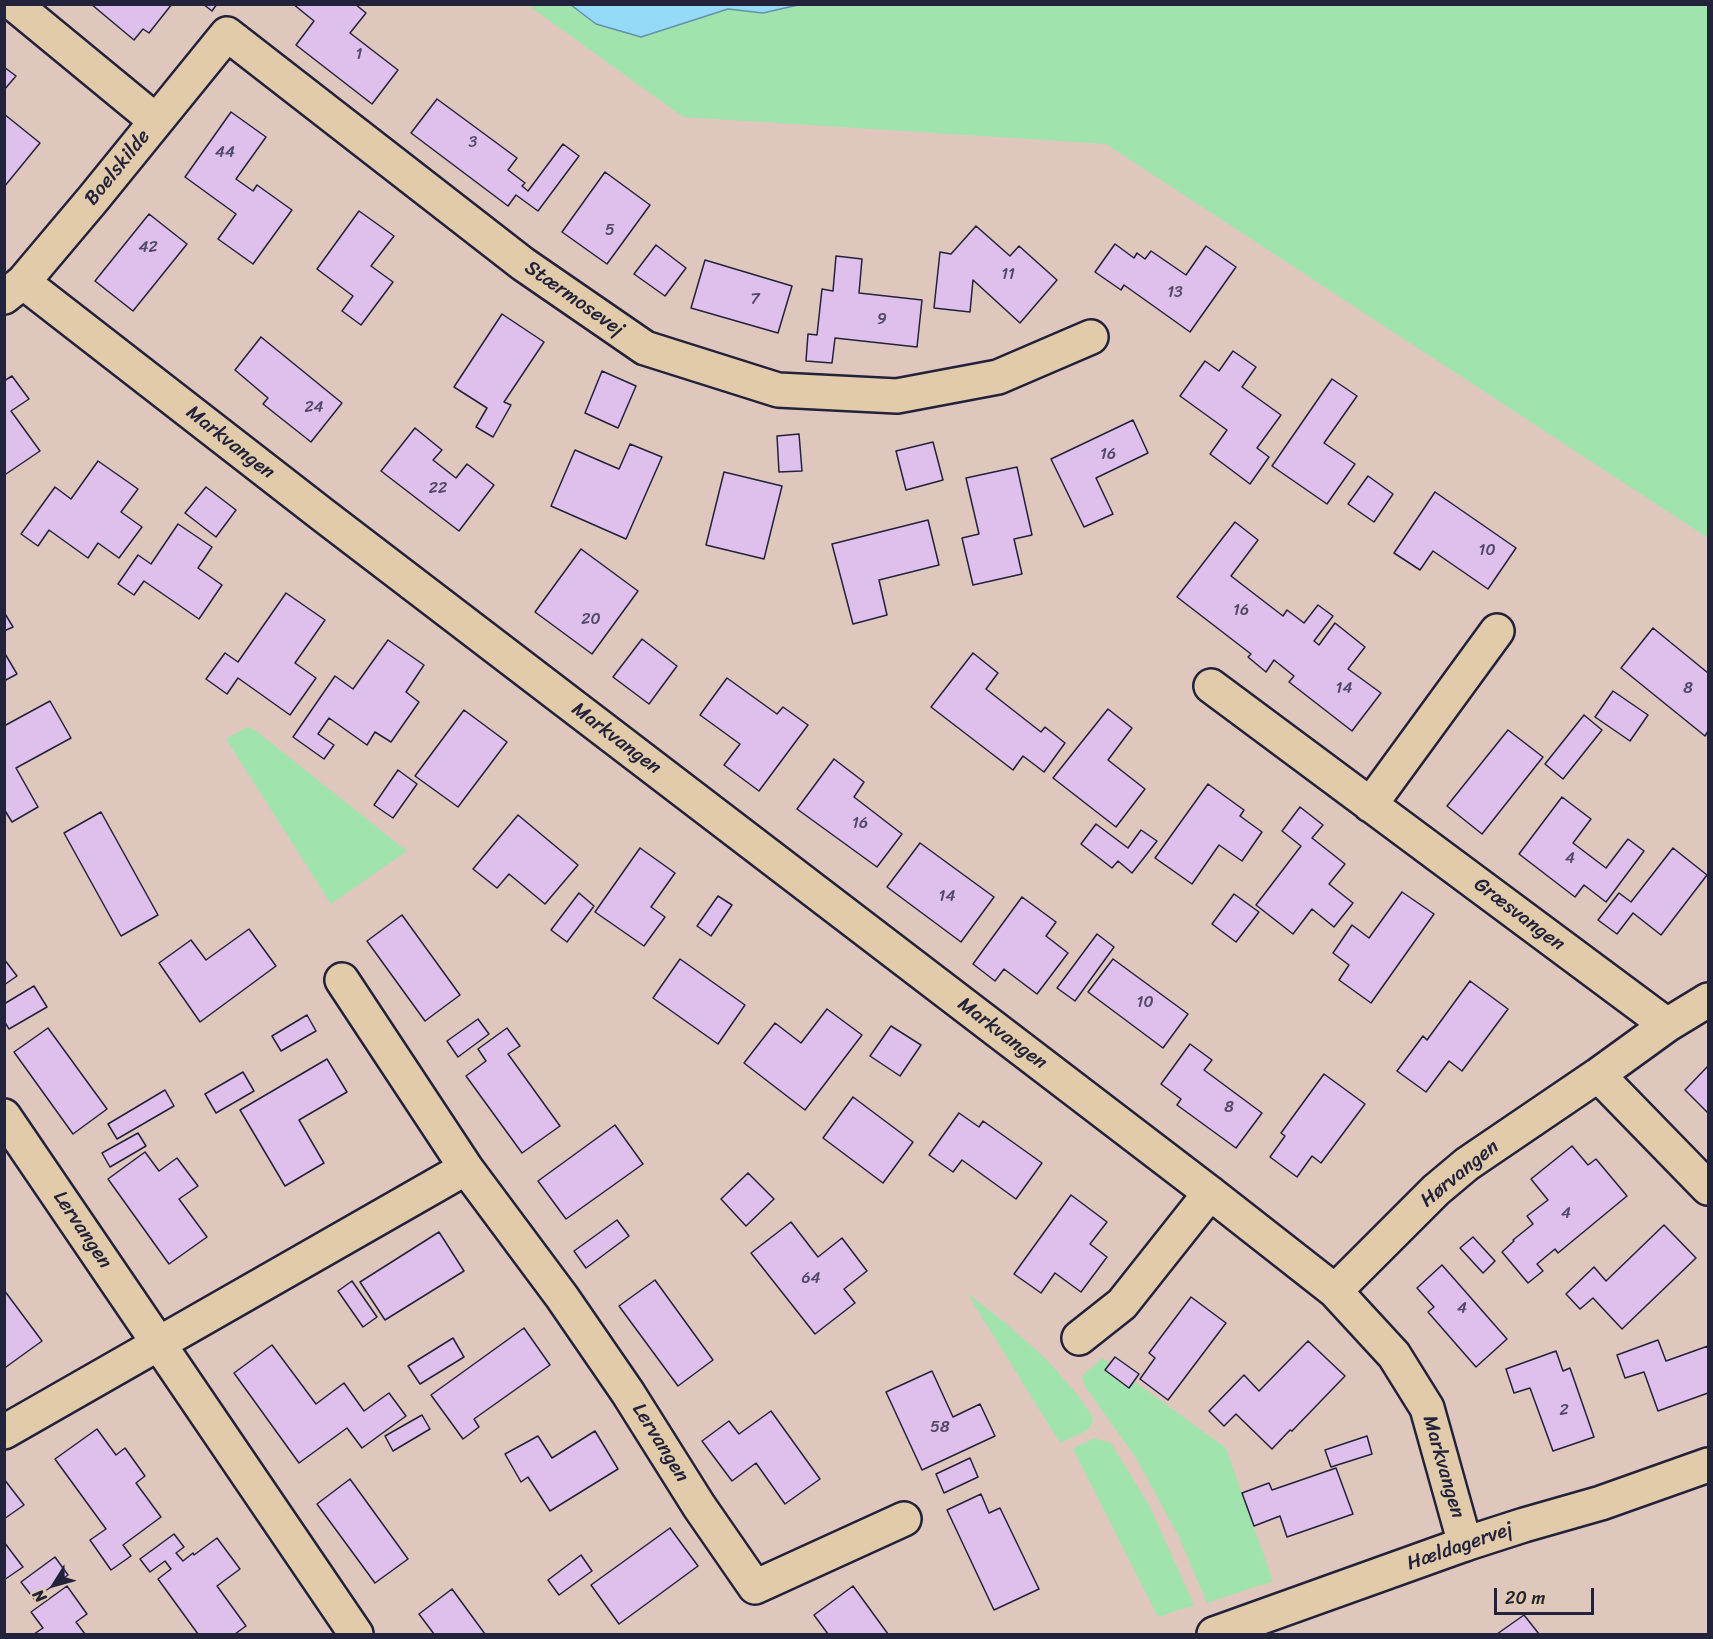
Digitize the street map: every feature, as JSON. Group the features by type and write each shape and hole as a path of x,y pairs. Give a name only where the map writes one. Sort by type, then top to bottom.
{"street":[{"name":"Boelskilde","path":"14,4 156,121 14,290"},
{"name":"Stærmosevej","path":"156,121 227,34 523,264 645,348 778,390 897,396 998,378 1091,337"},
{"name":"Markvangen","path":"14,290 333,522 1335,1291 1394,1355 1427,1408 1465,1544"},
{"path":"1370,805 1497,631"},
{"name":"Græsvangen","path":"1211,686 1667,1025"},
{"name":"Lervangen","path":"342,980 466,1168 569,1306 628,1393 699,1506 755,1587 904,1519"},
{"name":"Hørvangen","path":"1335,1291 1436,1190 1467,1164 1708,999"},
{"path":"1598,1075 1708,1188"},
{"name":"Lervangen","path":"4,1116 356,1635"},
{"path":"4,1432 466,1168"},
{"path":"1079,1338 1122,1304 1210,1193"},
{"name":"Hældagervej","path":"1214,1635 1465,1544 1601,1503 1708,1465"}],"green space":[{"path":"798,4 1708,5 1708,538 1106,144 683,117 528,5 571,5 596,24 641,37 728,9 763,13"},
{"path":"247,727 255,730 407,851 331,904 226,739"},
{"path":"967,1293 1007,1324 1047,1360 1077,1394 1092,1416 1093,1421 1088,1430 1060,1443"},
{"path":"1102,1358 1226,1448 1273,1581 1207,1603 1179,1537 1136,1458 1084,1385 1082,1376"},
{"path":"1094,1438 1111,1443 1150,1507 1194,1605 1158,1617 1073,1449"}],"water":[{"path":"571,5 798,5 763,13 728,9 641,37 596,24"}],"building":[{"path":"91,4 172,4 149,33 143,29 134,40"},
{"path":"203,4 217,4 212,11"},
{"path":"293,4 355,4 366,13 350,33 398,70 372,104 296,45 314,21"},
{"path":"4,67 16,76 4,90"},
{"path":"437,99 517,158 508,170 525,183 522,186 528,191 563,144 579,156 538,211 516,195 508,206 411,133"},
{"path":"231,112 266,137 236,179 253,191 257,185 292,210 253,264 218,239 236,214 185,177"},
{"path":"4,114 40,143 4,187"},
{"path":"605,172 650,205 607,264 562,232"},
{"path":"359,211 394,236 371,266 393,282 361,325 342,311 353,296 317,269"},
{"path":"149,214 187,244 133,311 95,281"},
{"path":"976,226 1010,256 1019,246 1057,280 1020,323 973,280 970,312 934,308 940,252 951,254"},
{"path":"1115,244 1134,258 1137,253 1145,259 1151,251 1186,275 1206,246 1236,267 1190,332 1124,285 1121,290 1095,272"},
{"path":"656,245 686,268 665,296 634,274"},
{"path":"836,256 862,259 859,293 922,300 917,347 835,338 832,363 806,361 808,334 817,335 822,289 833,291"},
{"path":"705,260 792,286 778,333 691,308"},
{"path":"502,314 544,342 504,402 511,405 493,437 476,427 487,408 454,387"},
{"path":"261,337 342,403 311,442 263,404 268,398 235,370"},
{"path":"1233,351 1256,367 1242,387 1281,415 1257,448 1269,457 1250,484 1210,454 1227,430 1180,396 1205,361 1219,371"},
{"path":"602,371 636,386 618,428 585,413"},
{"path":"12,376 29,399 11,411 40,451 6,474 4,471 4,381"},
{"path":"1332,379 1357,396 1324,443 1355,464 1327,504 1272,466"},
{"path":"1133,420 1148,453 1096,478 1113,514 1084,527 1051,459"},
{"path":"415,428 442,450 433,460 456,478 467,464 494,485 459,531 381,471"},
{"path":"799,434 802,471 779,472 777,436"},
{"path":"933,442 943,480 906,490 896,451"},
{"path":"630,444 662,457 626,539 551,506 575,450 619,469"},
{"path":"98,461 138,489 121,512 142,527 119,558 98,543 88,558 49,530 38,546 21,534 55,487 71,499"},
{"path":"1017,467 1032,535 1014,539 1022,574 973,585 962,538 979,534 966,478"},
{"path":"724,472 782,486 764,559 706,545"},
{"path":"1368,476 1393,494 1374,522 1348,504"},
{"path":"206,487 236,510 216,537 185,513"},
{"path":"1435,492 1516,548 1488,589 1433,551 1420,570 1394,553"},
{"path":"928,520 939,565 879,580 887,615 853,624 832,544"},
{"path":"1235,522 1258,540 1231,576 1283,616 1287,610 1304,623 1318,605 1333,616 1314,641 1319,645 1335,623 1365,647 1348,669 1381,693 1352,731 1289,682 1294,676 1274,660 1266,672 1248,657 1251,654 1177,597"},
{"path":"178,524 212,547 198,568 222,585 199,619 144,581 134,595 118,584 138,555 151,564"},
{"path":"581,549 638,591 592,654 535,612"},
{"path":"286,593 325,620 295,663 316,678 290,715 238,678 227,694 206,679 225,653 238,662"},
{"path":"4,612 13,627 4,631"},
{"path":"1653,628 1708,673 1708,731 1705,736 1621,668"},
{"path":"642,639 677,666 649,704 613,677"},
{"path":"388,640 424,665 406,692 419,702 391,742 375,732 367,745 329,718 318,734 334,745 324,759 293,737 335,676 353,689"},
{"path":"4,652 17,674 4,681"},
{"path":"973,653 998,673 986,689 1041,732 1045,727 1065,743 1044,772 1023,756 1013,770 931,707"},
{"path":"727,678 777,714 783,707 808,725 759,791 724,765 740,744 700,715"},
{"path":"1613,691 1648,715 1630,741 1595,717"},
{"path":"50,701 71,738 16,768 38,807 12,822 4,809 4,726"},
{"path":"1108,709 1132,728 1108,760 1145,789 1116,827 1053,778"},
{"path":"464,710 507,742 458,807 415,776"},
{"path":"1584,715 1602,730 1563,779 1545,764"},
{"path":"1508,730 1543,757 1482,834 1447,806"},
{"path":"834,759 864,782 854,797 902,834 877,867 797,809"},
{"path":"398,770 417,784 393,818 374,805"},
{"path":"1208,784 1244,810 1240,816 1262,832 1242,861 1219,845 1192,884 1155,858"},
{"path":"1562,797 1591,819 1573,843 1606,868 1628,839 1644,851 1606,902 1584,885 1575,897 1519,854"},
{"path":"1300,807 1323,825 1312,838 1345,864 1329,884 1353,903 1334,927 1312,909 1293,934 1256,905 1301,846 1282,831"},
{"path":"101,812 158,915 121,936 64,833"},
{"path":"518,815 578,865 545,904 509,874 497,888 473,869"},
{"path":"1096,824 1128,848 1141,830 1157,841 1132,873 1118,861 1112,868 1081,844"},
{"path":"920,843 994,897 961,942 887,887"},
{"path":"640,848 675,873 651,907 665,917 644,946 595,912"},
{"path":"1673,848 1707,875 1661,935 1633,913 1617,934 1598,920 1619,893 1631,902"},
{"path":"1402,892 1434,914 1371,1003 1339,980 1349,965 1333,953 1352,925 1369,938"},
{"path":"579,893 594,906 567,942 551,930"},
{"path":"1234,894 1259,912 1236,942 1212,924"},
{"path":"718,896 732,905 711,936 697,926"},
{"path":"1022,897 1056,922 1046,936 1068,953 1037,994 1004,969 995,981 973,964"},
{"path":"402,915 460,995 425,1021 367,941"},
{"path":"249,929 276,966 200,1022 159,963 191,940 206,960"},
{"path":"1097,934 1114,947 1075,1001 1057,988"},
{"path":"4,959 17,976 4,985"},
{"path":"680,959 745,1005 718,1044 653,998"},
{"path":"1113,959 1188,1014 1163,1048 1088,992"},
{"path":"1470,981 1508,1009 1462,1071 1449,1061 1426,1092 1397,1071 1423,1036 1427,1040"},
{"path":"34,986 47,1007 9,1029 4,1021 4,1004"},
{"path":"827,1009 862,1035 805,1110 744,1063 775,1023 801,1043"},
{"path":"307,1015 316,1031 281,1051 272,1036"},
{"path":"478,1019 489,1034 458,1057 447,1041"},
{"path":"891,1026 921,1045 900,1076 870,1056"},
{"path":"48,1028 107,1109 73,1134 14,1052"},
{"path":"507,1028 520,1046 508,1054 560,1126 522,1153 466,1076 486,1061 478,1049"},
{"path":"1190,1044 1212,1060 1204,1070 1262,1113 1236,1148 1177,1105 1181,1099 1161,1084"},
{"path":"327,1059 347,1092 299,1120 324,1163 285,1186 240,1110"},
{"path":"1708,1066 1708,1113 1685,1090"},
{"path":"243,1072 254,1091 216,1113 205,1094"},
{"path":"1324,1074 1365,1104 1321,1163 1312,1156 1297,1177 1270,1157 1285,1136 1281,1133"},
{"path":"165,1090 174,1106 117,1139 108,1124"},
{"path":"853,1097 913,1142 883,1183 823,1138"},
{"path":"959,1113 979,1127 983,1121 1042,1163 1016,1199 962,1160 953,1172 929,1155"},
{"path":"615,1125 643,1164 566,1219 538,1181"},
{"path":"138,1133 146,1146 110,1167 102,1153"},
{"path":"1572,1146 1588,1165 1596,1159 1627,1196 1558,1253 1555,1249 1537,1264 1543,1271 1528,1283 1502,1252 1533,1224 1527,1216 1548,1200 1531,1179"},
{"path":"145,1152 159,1171 177,1158 198,1186 179,1199 207,1237 169,1264 108,1179"},
{"path":"748,1173 774,1199 746,1226 721,1199"},
{"path":"1071,1195 1107,1222 1090,1244 1107,1257 1081,1292 1055,1273 1041,1293 1014,1274"},
{"path":"617,1220 629,1236 586,1268 574,1251"},
{"path":"791,1222 818,1257 842,1238 867,1271 844,1289 855,1303 815,1334 751,1253"},
{"path":"1664,1225 1696,1258 1622,1329 1593,1298 1580,1309 1566,1294 1594,1267 1606,1281"},
{"path":"439,1232 464,1271 385,1320 360,1282"},
{"path":"1473,1237 1495,1261 1483,1273 1460,1248"},
{"path":"1442,1265 1507,1339 1476,1367 1428,1312 1434,1307 1417,1288"},
{"path":"655,1280 713,1360 678,1386 619,1306"},
{"path":"352,1281 377,1317 363,1327 338,1291"},
{"path":"4,1290 42,1341 6,1367 4,1366"},
{"path":"1191,1297 1226,1323 1168,1400 1140,1379 1155,1358 1149,1353"},
{"path":"524,1328 550,1365 474,1419 479,1427 463,1439 431,1395"},
{"path":"453,1338 464,1357 420,1384 408,1366"},
{"path":"1658,1340 1666,1361 1708,1346 1708,1393 1658,1411 1644,1372 1625,1378 1617,1355"},
{"path":"1308,1341 1345,1376 1272,1449 1236,1414 1224,1426 1209,1411 1244,1375 1259,1391"},
{"path":"272,1345 316,1404 344,1383 364,1411 389,1393 406,1416 362,1448 347,1428 299,1463 234,1373"},
{"path":"1556,1351 1563,1371 1570,1368 1594,1437 1553,1451 1530,1388 1514,1393 1506,1369"},
{"path":"1115,1357 1139,1374 1129,1388 1105,1370"},
{"path":"932,1371 953,1417 980,1404 995,1436 922,1470 886,1392"},
{"path":"771,1411 820,1479 785,1504 756,1463 732,1481 702,1441 729,1421 739,1434"},
{"path":"422,1415 430,1429 393,1451 385,1436"},
{"path":"97,1429 116,1455 125,1448 145,1476 136,1483 161,1517 123,1545 131,1556 111,1570 90,1540 106,1529 55,1459"},
{"path":"595,1431 618,1469 550,1511 528,1477 521,1482 505,1454 538,1436 552,1458"},
{"path":"1367,1436 1372,1454 1331,1467 1325,1450"},
{"path":"970,1458 978,1477 944,1493 936,1474"},
{"path":"1336,1468 1353,1514 1287,1537 1280,1516 1254,1526 1242,1493 1269,1483 1272,1490"},
{"path":"4,1479 24,1505 4,1519"},
{"path":"350,1479 408,1559 375,1583 317,1504"},
{"path":"981,1494 989,1513 1000,1508 1039,1589 994,1610 947,1510"},
{"path":"670,1528 698,1566 619,1624 591,1585"},
{"path":"174,1534 184,1547 176,1553 183,1561 217,1538 240,1569 217,1586 246,1626 235,1634 198,1634 158,1579 171,1569 165,1561 150,1572 140,1559"},
{"path":"4,1542 23,1567 4,1580"},
{"path":"581,1555 592,1571 559,1595 548,1580"},
{"path":"55,1557 68,1575 34,1599 21,1582"},
{"path":"67,1586 87,1614 76,1622 85,1634 34,1634 43,1628 31,1612"},
{"path":"853,1586 888,1634 828,1634 814,1615"},
{"path":"452,1589 485,1634 434,1634 419,1614"},
{"path":"1524,1615 1539,1634 1497,1634"}]}
